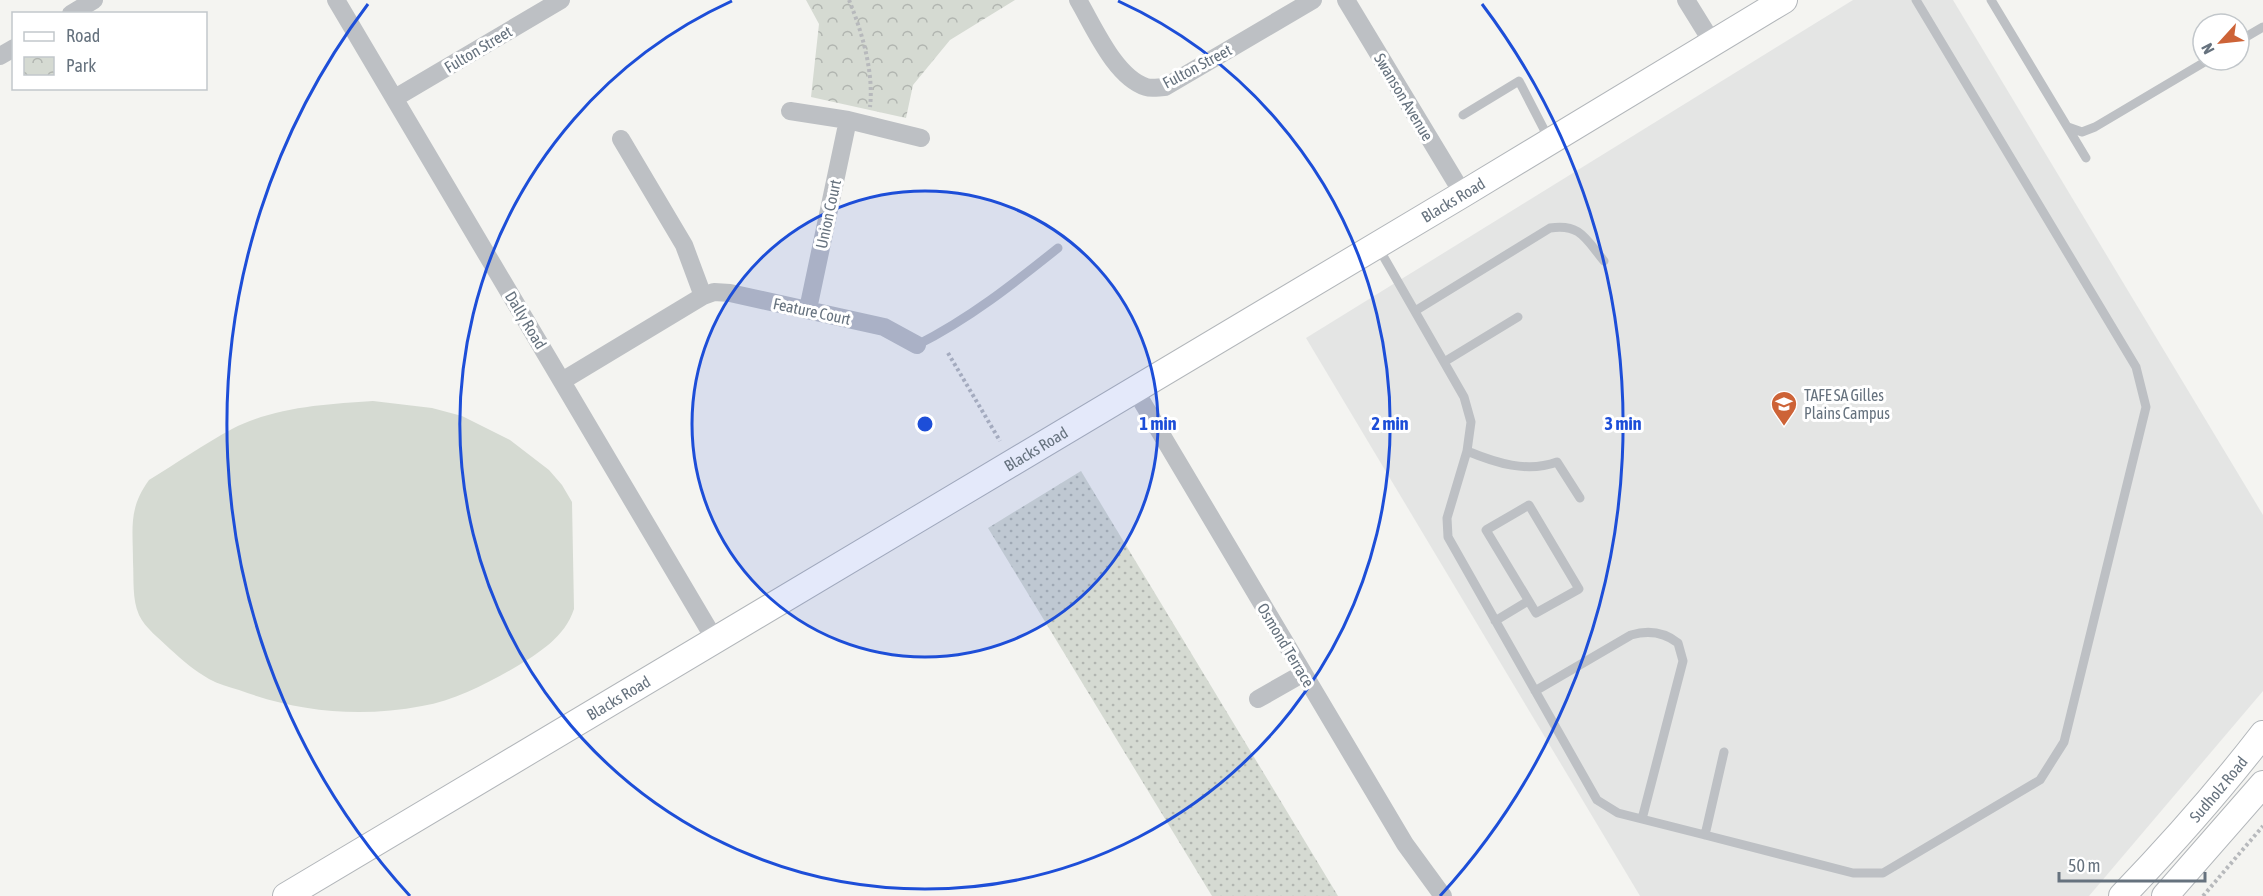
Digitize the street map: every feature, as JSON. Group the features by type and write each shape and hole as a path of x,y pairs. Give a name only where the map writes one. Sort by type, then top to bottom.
{"street":[{"path":"74,12 94,0"},
{"name":"Dally Road","path":"336,0 715,640"},
{"name":"Fulton Street","path":"395,98 561,0"},
{"name":"Fulton Street","path":"1078,0 1121,71 1134,81 1149,88 1165,87 1313,0"},
{"name":"Swanson Avenue","path":"1346,0 1463,194"},
{"path":"1686,0 1712,42"},
{"name":"Blacks Road","path":"286,896 1784,0"},
{"path":"790,111 848,120 921,138"},
{"name":"Union Court","path":"808,309 848,120"},
{"path":"621,139 684,245 703,296"},
{"name":"Feature Court","path":"562,381 703,296 714,292 730,293 808,309 884,327 917,345"},
{"name":"Osmond Terrace","path":"1135,390 1405,844 1443,896"},
{"path":"1258,699 1302,674"},
{"name":"Sudholz Road","path":"2122,896 2174,842 2263,734"},
{"name":"Sudholz Road","path":"2165,896 2263,784"}],"lane":[{"path":"1377,245 1464,397 1471,422 1467,451 1447,518 1448,537 1597,800 1618,813 1853,873 1883,873 2040,780 2064,742 2146,406 2136,367 1916,0"},
{"path":"1991,0 2086,158"},
{"path":"2068,127 2082,132 2095,127 2191,70"},
{"path":"1463,115 1519,81 1550,141"},
{"path":"1415,311 1550,228 1571,227 1581,232 1604,261"},
{"path":"917,345 945,331 988,303 1059,248"},
{"path":"1444,362 1518,317"},
{"path":"1467,451 1510,465 1535,467 1557,462 1580,498"},
{"path":"1529,505 1579,589 1536,614 1528,601 1486,530 1529,505"},
{"path":"1495,621 1528,601"},
{"path":"1535,691 1631,635 1644,631 1662,634 1678,643 1683,661 1642,819"},
{"path":"1705,835 1724,752"}],"path":[{"path":"849,0 858,24 867,63 872,93 870,109"},
{"path":"948,353 1000,441"},
{"path":"2203,896 2263,826"}],"shaded area":[{"name":"TAFE SA Gilles Plains Campus","path":"1853,0 1953,0 2263,515 2263,691 2089,896 1640,896 1306,338"}],"green space":[{"path":"806,0 1015,0 950,40 913,85 906,118 811,97 819,24"},
{"path":"373,401 432,408 462,416 510,440 549,470 562,485 572,502 574,609 570,619 558,636 542,650 514,668 470,691 434,704 376,712 329,711 284,703 212,681 184,661 153,633 139,615 134,589 133,519 142,490 149,480 211,441 248,422 283,411"},
{"path":"1081,471 1338,896 1212,896 988,528"}],"place":[{"name":"TAFE SA Gilles Plains Campus","path":"1784,427"}]}
